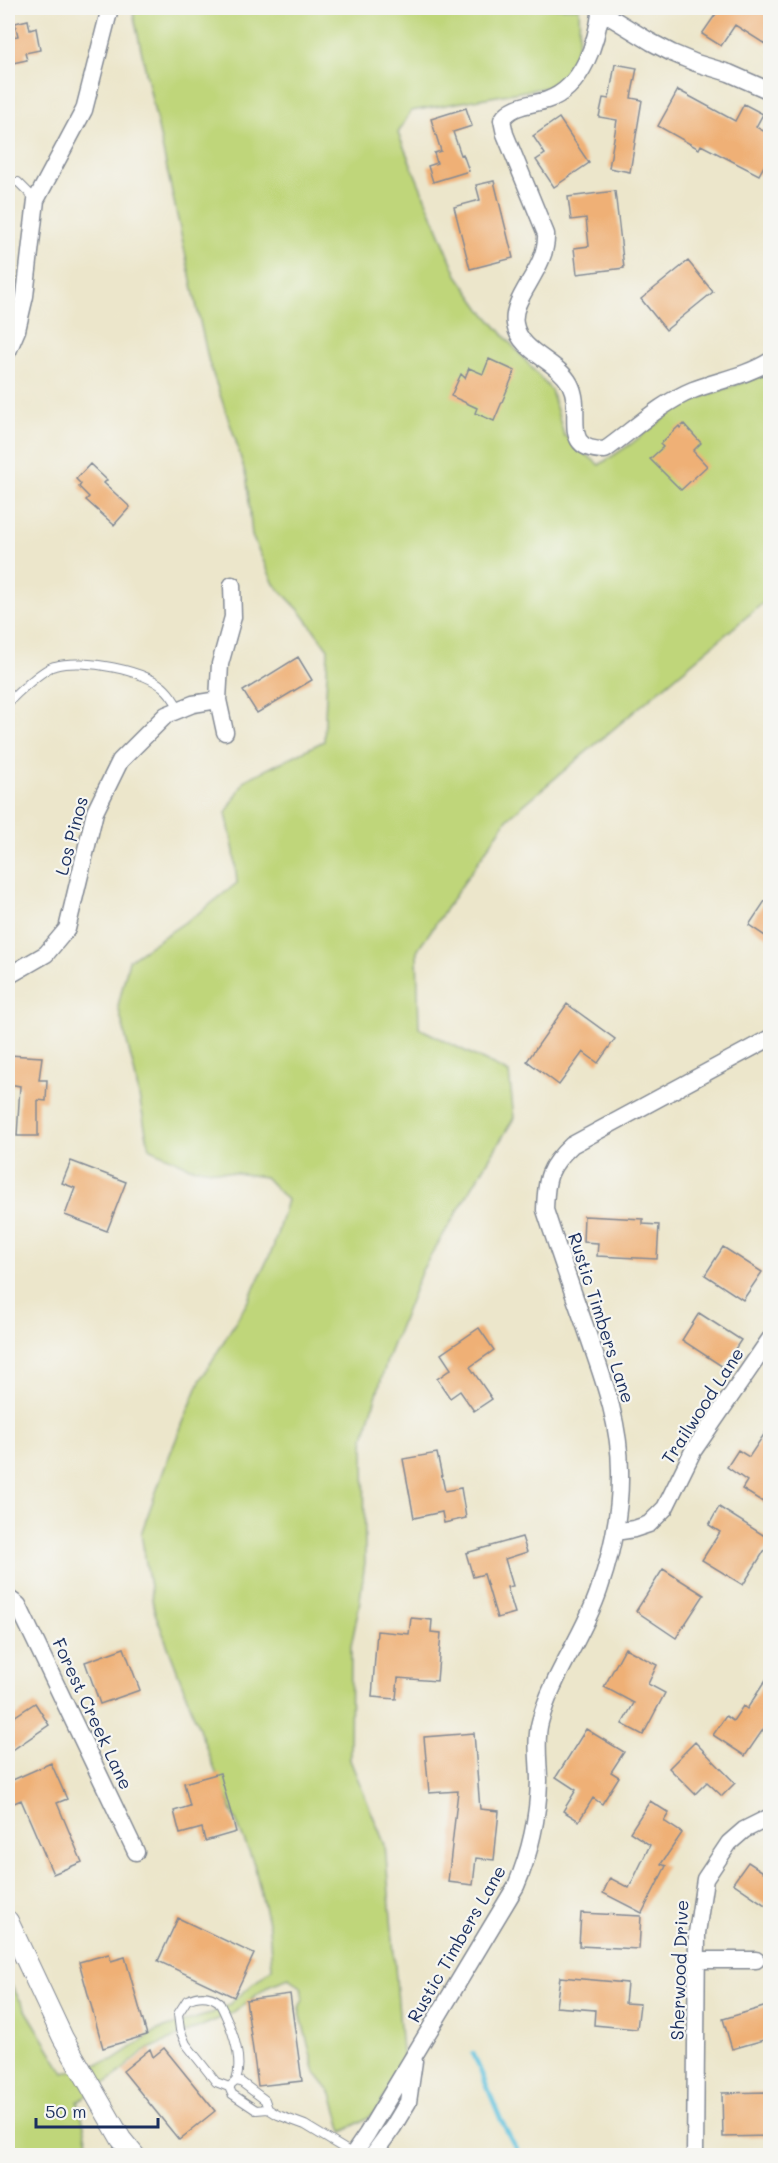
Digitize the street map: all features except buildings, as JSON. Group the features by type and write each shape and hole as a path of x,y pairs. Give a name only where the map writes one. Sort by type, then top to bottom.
{"street":[{"path":"8,351 17,330 25,296 36,200 84,110 110,8"},
{"path":"771,91 672,53 601,9 590,53 578,76 564,91 551,99 516,108 507,112 502,120 505,134 546,234 547,246 541,265 516,309 515,324 522,339 565,375 574,392 578,439 583,447 605,450 673,400 692,390 743,375 771,362"},
{"path":"225,732 218,700 220,664 232,616 232,585"},
{"name":"Los Pinos","path":"8,976 46,954 67,928 95,812 120,761 166,715 193,704 218,700"},
{"name":"Rustic Timbers Lane","path":"354,2155 516,1886 524,1867 538,1808 539,1724 556,1677 575,1645 599,1592 619,1512 620,1470 614,1416 545,1210 546,1184 556,1160 572,1145 771,1038"},
{"name":"Trailwood Lane","path":"615,1532 649,1524 665,1508 693,1451 771,1339"},
{"name":"Forest Creek Lane","path":"8,1598 18,1605 136,1852"},
{"name":"Sherwood Drive","path":"695,2156 697,1960 699,1910 705,1879 729,1843 744,1830 771,1817"},
{"path":"9,1929 99,2102 121,2139 135,2156"},
{"path":"697,1960 756,1960"},
{"name":"Rustic Timbers Lane","path":"372,2156 408,2102 416,2052"}],"lane":[{"path":"8,182 18,182 36,200"},
{"path":"8,703 53,666 79,664 120,669 146,678 166,689 180,710"},
{"path":"268,2109 265,2100 233,2084 216,2082 182,2038 178,2014 187,2000 205,1996 215,1998 233,2031 238,2068 233,2084 232,2094 256,2110 268,2109 317,2131 354,2155"}],"green space":[{"path":"135,8 579,8 576,53 566,71 548,87 411,111 398,133 457,275 481,309 551,390 564,435 599,465 631,444 675,409 709,394 770,373 770,597 508,818 417,951 419,1028 509,1073 514,1118 422,1270 389,1354 364,1437 365,1562 351,1646 350,1760 385,1845 403,2063 375,2113 343,2132 332,2094 315,2073 299,2008 303,1999 301,1986 289,1978 270,1985 232,2013 144,2051 113,2078 78,2101 91,2155 8,2155 8,1980 64,2073 113,2060 158,2030 210,2014 228,2005 272,1968 269,1927 254,1864 214,1768 154,1610 141,1534 166,1464 200,1381 248,1301 273,1248 287,1200 265,1177 190,1167 149,1148 134,1070 118,1006 129,960 203,910 237,883 234,851 226,813 245,780 324,741 328,649 300,611 274,584 252,536 247,480 209,363 133,12"}],"waterway":[{"path":"473,2053 501,2120 520,2156"}]}
